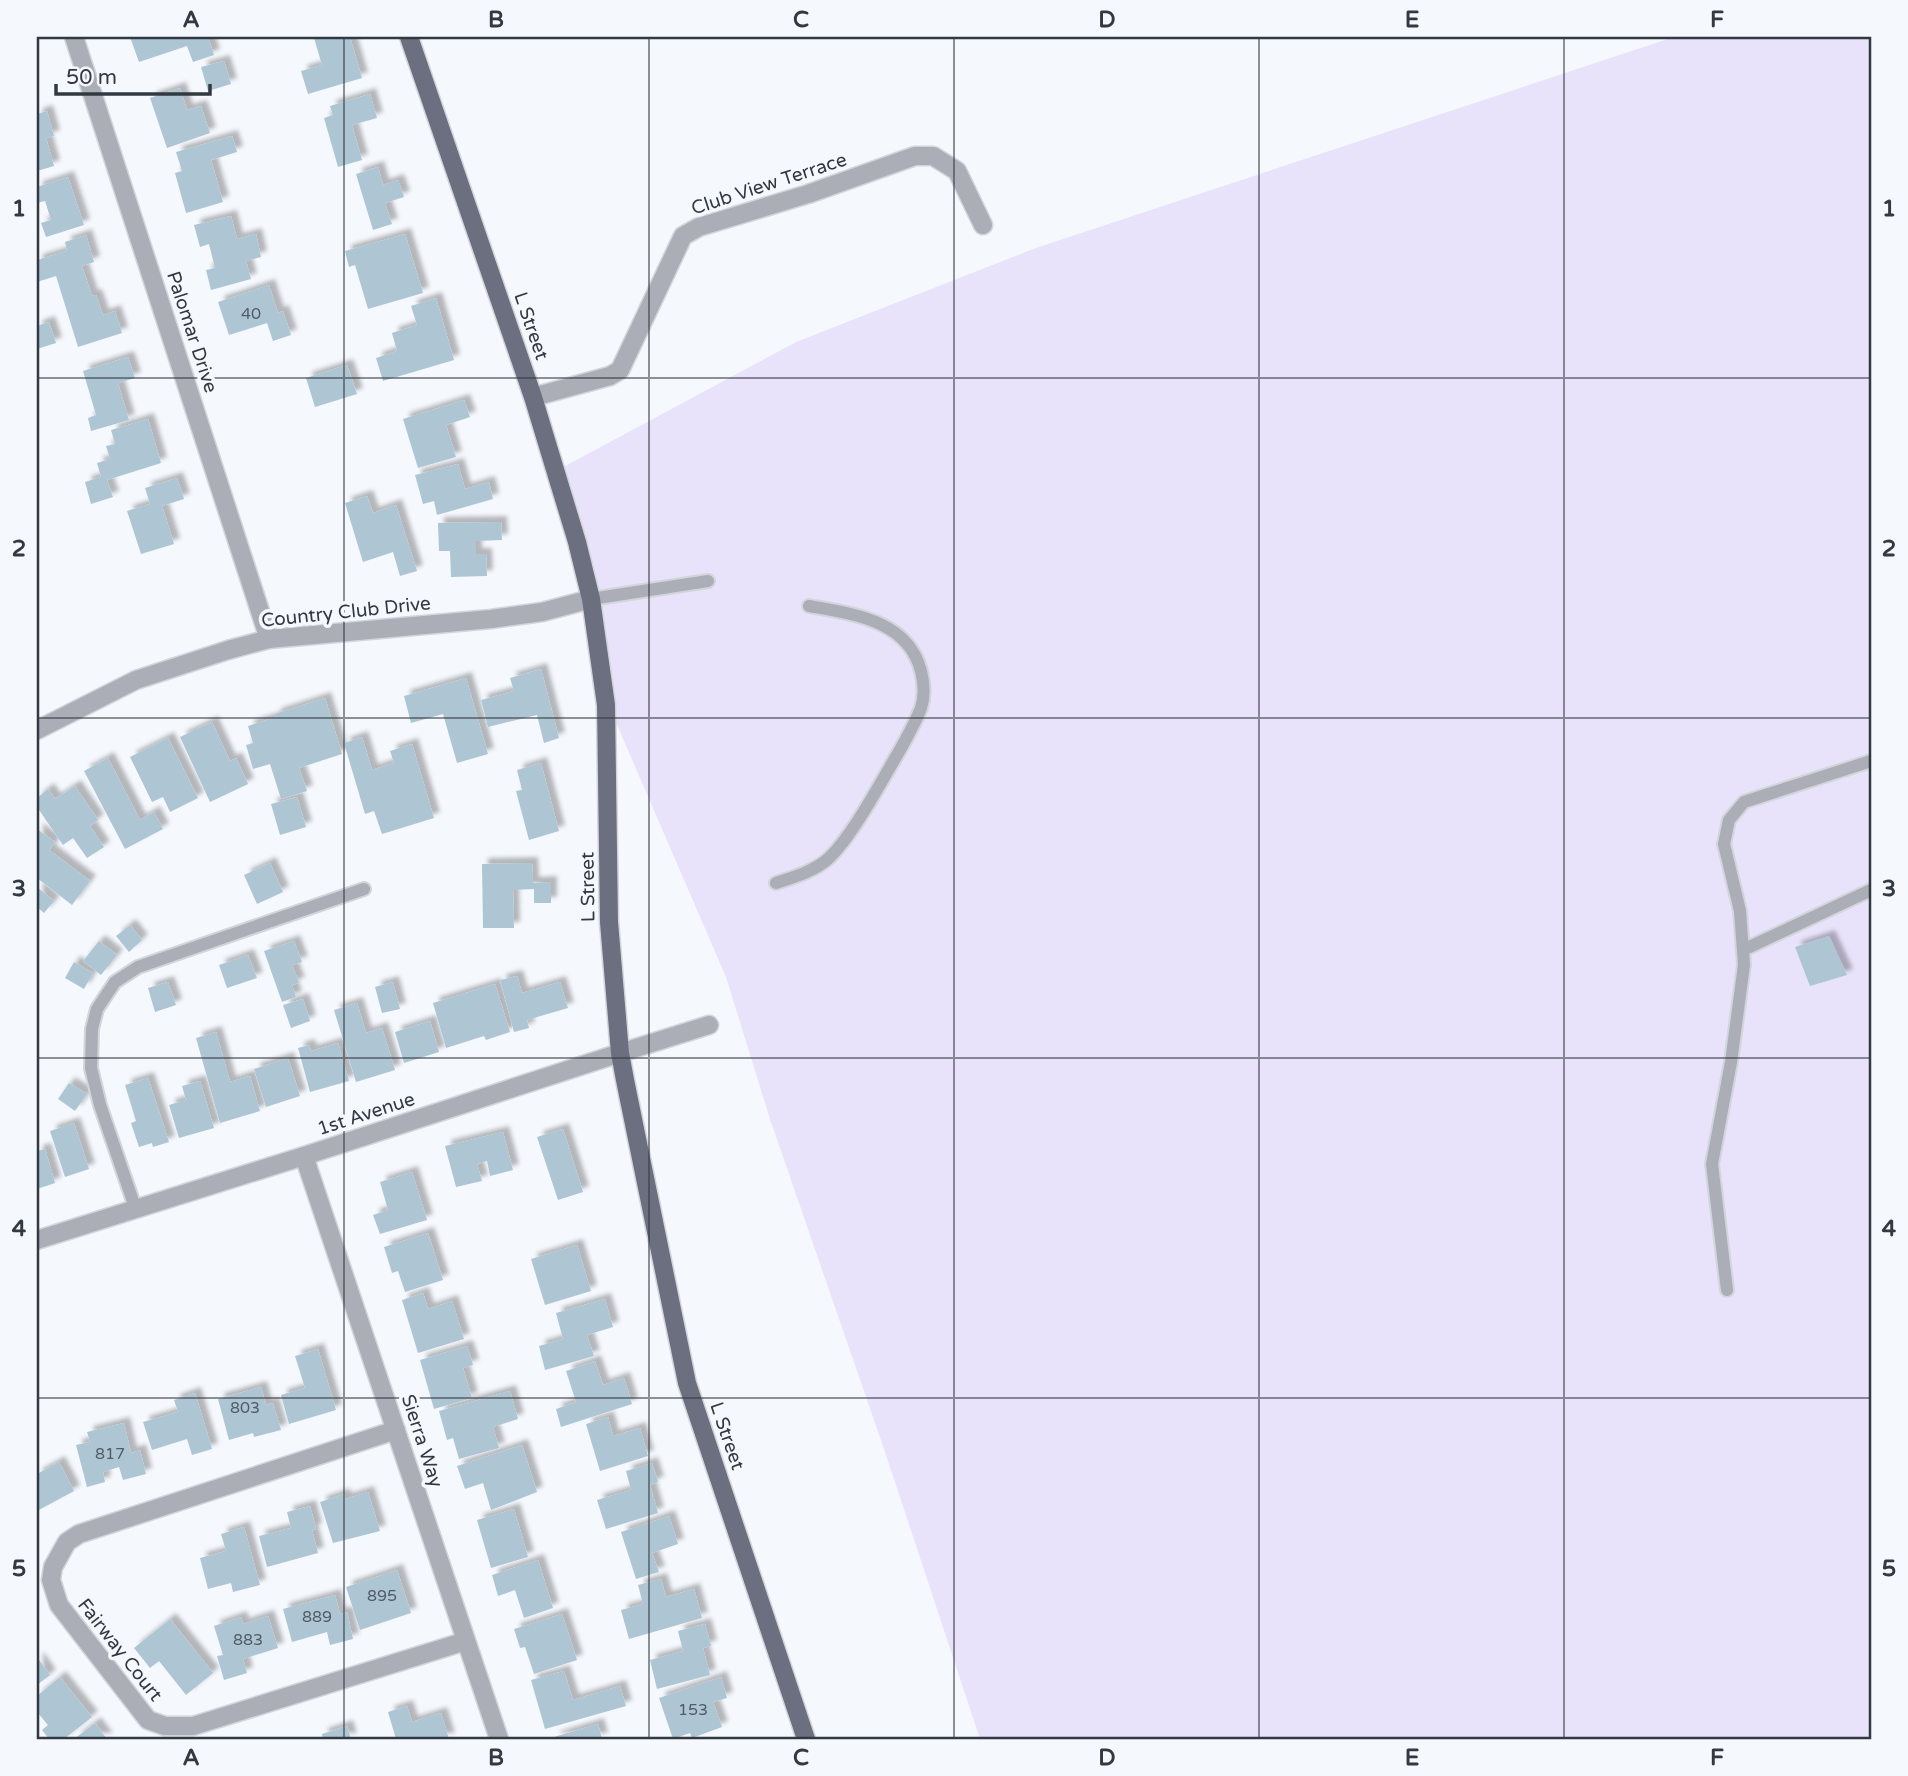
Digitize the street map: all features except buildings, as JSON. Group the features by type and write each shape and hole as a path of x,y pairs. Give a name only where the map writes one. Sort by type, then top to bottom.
{"main road":[{"name":"L Street","path":"410,37 533,397 577,542 590,599 606,705 609,922 620,1053 687,1383 806,1739"}],"street":[{"name":"Palomar Drive","path":"74,37 269,639"},
{"name":"Club View Terrace","path":"533,397 610,376 620,370 683,236 699,227 808,194 915,156 933,156 957,171 983,225"},
{"name":"Country Club Drive","path":"42,723 136,680 269,639 491,619 542,612 590,599"},
{"name":"1st Avenue","path":"37,1240 709,1025"},
{"name":"Sierra Way","path":"304,1156 499,1739"},
{"name":"Fairway Court","path":"396,1430 79,1534 67,1542 52,1567 51,1580 59,1605 148,1720 165,1726 192,1726 466,1641"}],"lane":[{"path":"590,599 708,580"},
{"path":"776,883 805,873 828,859 880,784 909,734 922,705 924,684 918,659 901,637 878,621 809,606"},
{"path":"1727,1290 1712,1164 1731,1062 1744,965 1740,911 1724,844 1728,820 1744,802 1871,761"},
{"path":"136,1210 100,1105 91,1068 94,1019 97,1009 115,982 138,967 364,889"},
{"path":"1743,950 1871,890"}],"shaded area":[{"path":"1674,37 1871,37 1871,1739 980,1739 770,1119 726,977 605,697 556,471 796,342 1036,248"}]}
